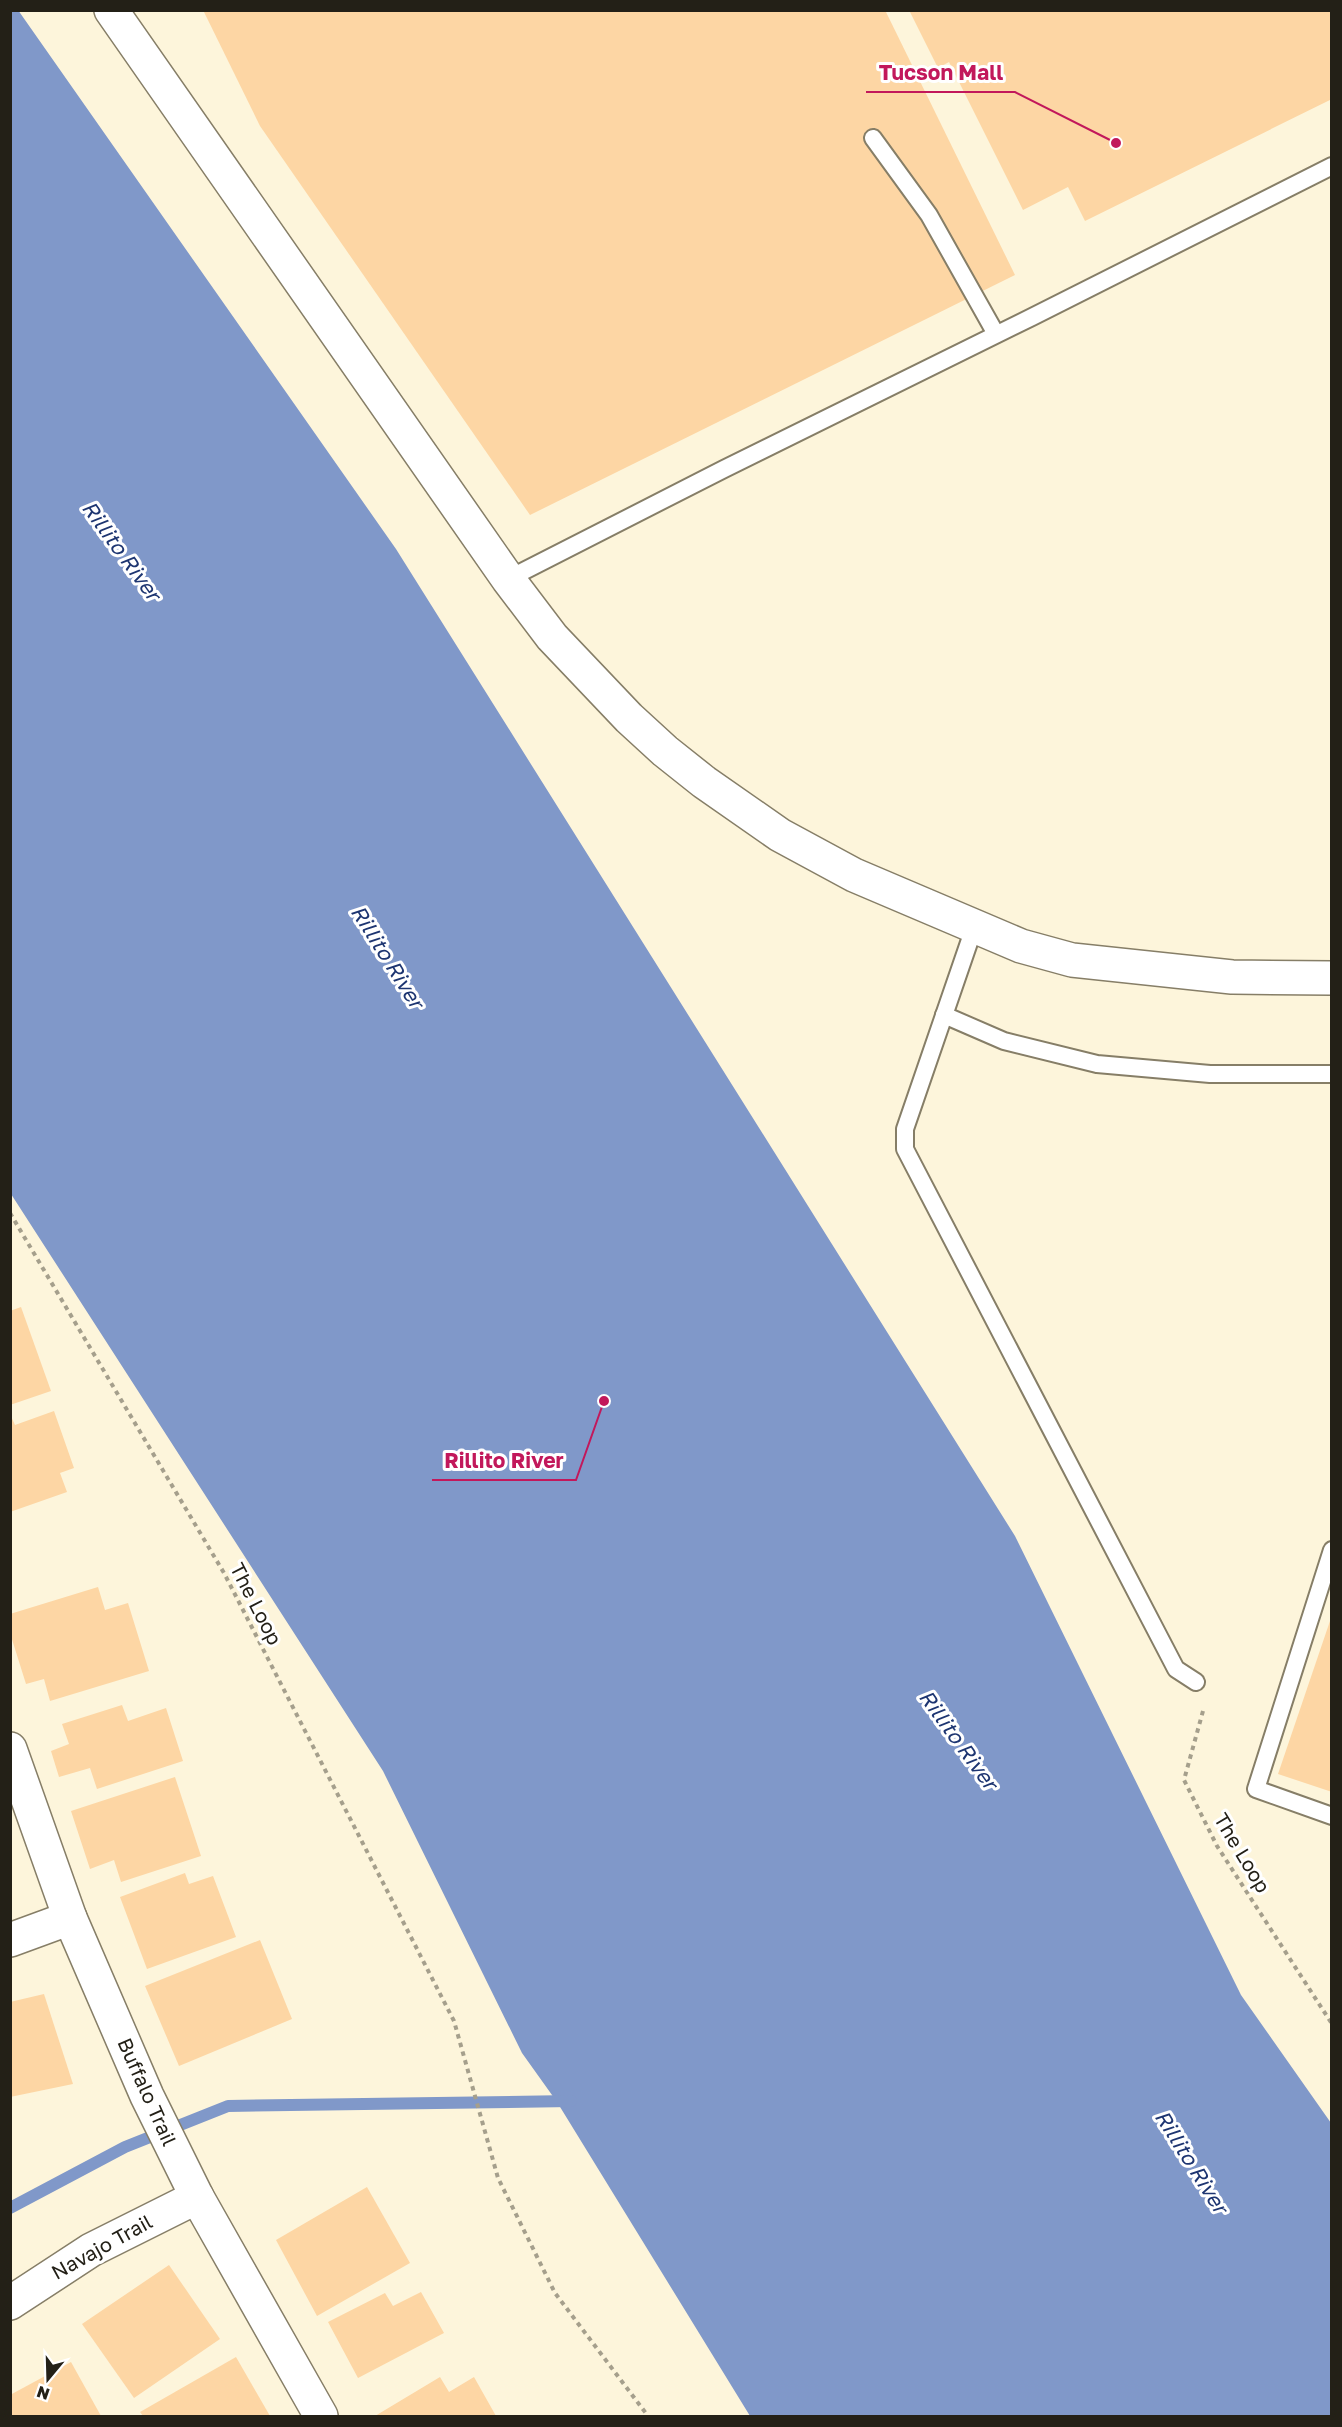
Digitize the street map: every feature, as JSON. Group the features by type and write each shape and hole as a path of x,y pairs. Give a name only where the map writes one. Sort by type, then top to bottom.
{"street":[{"path":"111,10 508,579 552,638 636,725 704,782 780,835 854,876 1021,946 1071,960 1232,977 1332,978"},
{"name":"Buffalo Trail","path":"10,1749 70,1918 147,2096 190,2186 321,2416"},
{"path":"10,1940 70,1918"},
{"name":"Navajo Trail","path":"10,2303 190,2186"}],"lane":[{"path":"873,138 929,215 996,334"},
{"path":"508,579 1332,166"},
{"path":"975,927 905,1129 905,1149 1176,1669 1196,1682"},
{"path":"944,1015 1004,1041 1097,1064 1210,1074 1332,1074"},
{"path":"1332,1550 1256,1789 1332,1816"}],"path":[{"name":"The Loop","path":"10,1213 135,1419 224,1573 453,2021 498,2178 555,2293 648,2416"},
{"name":"The Loop","path":"1205,1705 1184,1780 1217,1846 1332,2024"}],"water":[{"path":"18,10 396,549 1015,1536 1241,1995 1331,2123 1331,2416 750,2416 557,2102 522,2053 383,1771 11,1194 10,11"}],"building":[{"path":"203,10 885,10 1015,275 530,515 260,126"},
{"path":"909,10 1332,10 1332,99 1085,221 1068,187 1023,210 949,62 938,68"},
{"path":"21,1307 51,1391 10,1405 10,1311"},
{"path":"54,1411 74,1468 60,1473 67,1492 10,1512 10,1414 15,1425"},
{"path":"98,1587 105,1610 128,1603 149,1671 50,1701 44,1679 26,1684 10,1633 10,1614"},
{"path":"1332,1618 1332,1792 1278,1774"},
{"path":"122,1705 128,1721 166,1708 183,1761 97,1789 90,1768 59,1777 51,1751 69,1744 62,1724"},
{"path":"175,1777 201,1856 121,1882 114,1860 90,1869 71,1811"},
{"path":"185,1873 189,1884 213,1876 236,1937 147,1969 120,1897"},
{"path":"260,1940 292,2019 179,2066 145,1986"},
{"path":"44,1994 73,2084 10,2097 10,2002"},
{"path":"367,2187 410,2263 317,2316 276,2240"},
{"path":"169,2265 220,2339 134,2398 82,2324"},
{"path":"421,2292 444,2333 358,2378 328,2322 385,2293 393,2306"},
{"path":"236,2357 270,2416 143,2416 140,2412"},
{"path":"71,2362 101,2416 10,2416 10,2395"},
{"path":"440,2377 449,2392 474,2377 496,2416 375,2416"}],"waterway":[{"path":"10,2208 125,2147 228,2106 571,2101"}],"place":[{"name":"Tucson Mall","path":"1116,143"},
{"name":"Rillito River","path":"604,1401"}]}
